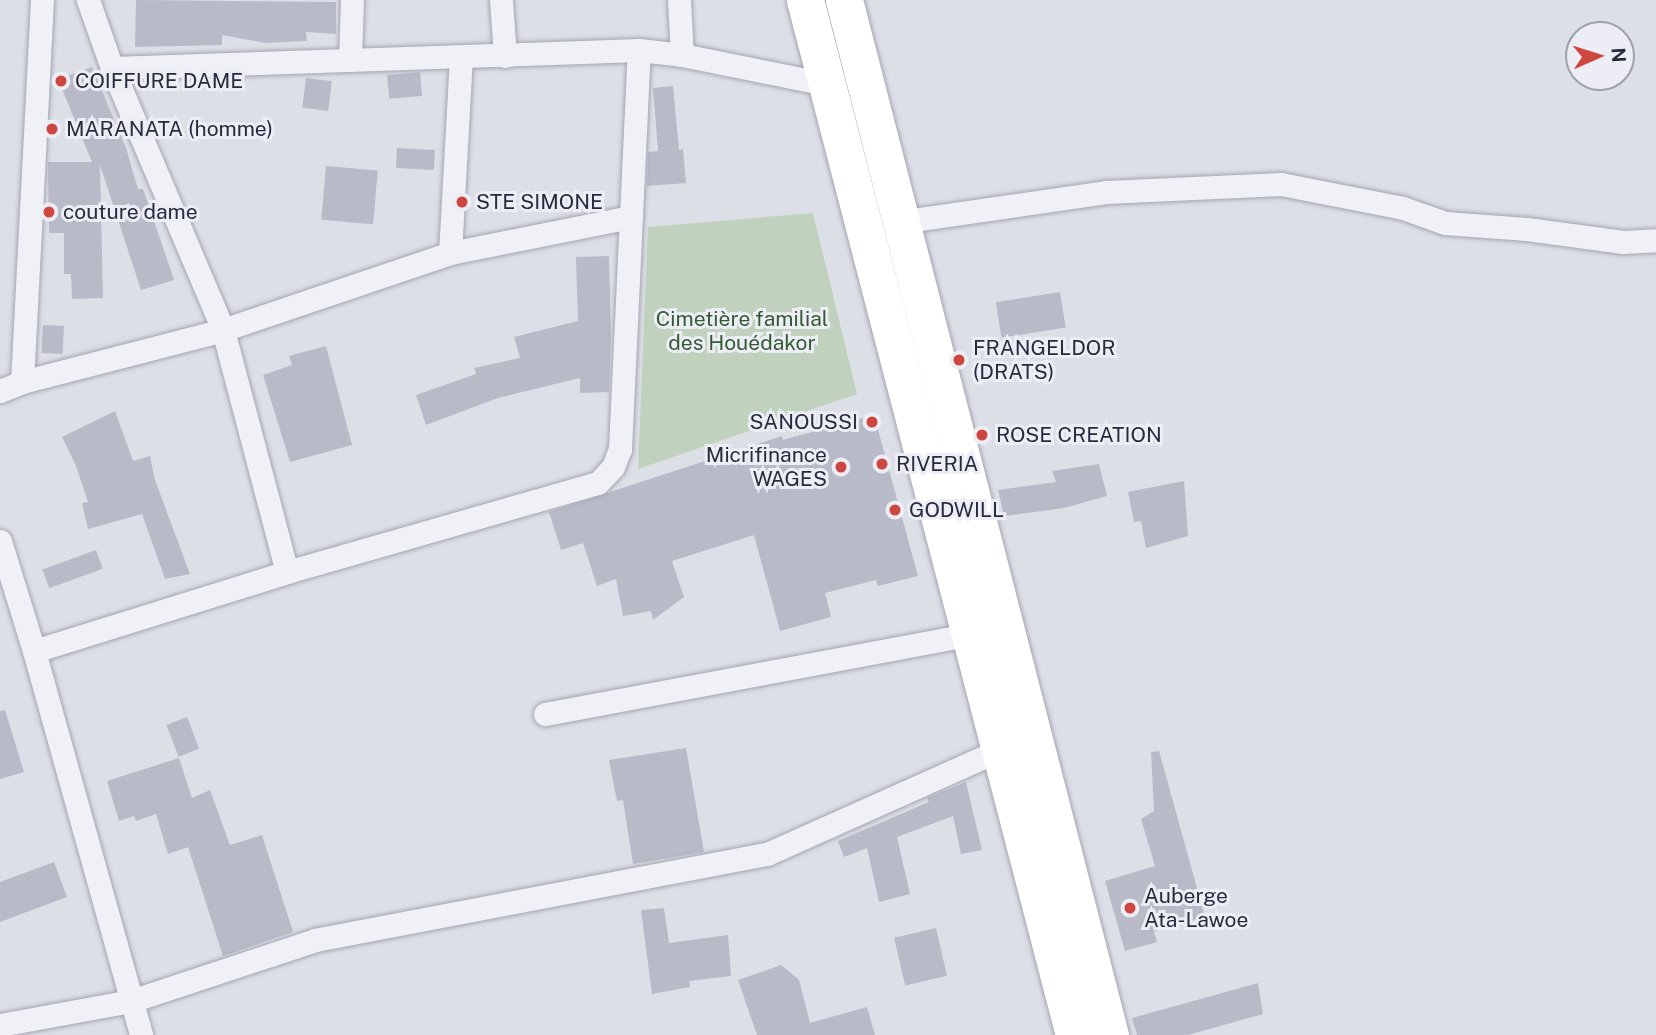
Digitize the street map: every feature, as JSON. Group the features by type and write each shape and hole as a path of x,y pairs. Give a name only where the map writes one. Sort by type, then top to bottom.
{"highway":[{"path":"805,0 1074,1035"},
{"path":"844,0 1110,1035"}],"street":[{"path":"22,382 42,0"},
{"path":"88,0 112,68 223,330 287,572"},
{"path":"350,60 352,0"},
{"path":"501,0 505,56"},
{"path":"679,0 682,55"},
{"path":"112,68 639,50 682,55 826,84"},
{"path":"34,651 287,572 519,503 598,483 612,467 620,449 639,50"},
{"path":"450,253 461,58"},
{"path":"899,222 1106,192 1281,184 1404,208 1445,223 1527,229 1623,242 1656,240"},
{"path":"0,391 22,382 223,330 450,253 630,217"},
{"path":"0,541 34,651 141,1035"},
{"path":"545,714 971,634"},
{"path":"0,1025 131,1002 315,940 767,854 1000,750"}],"green space":[{"name":"Cimetière familial des Houédakor","path":"813,213 857,394 638,469 648,227"}],"building":[{"path":"136,0 336,2 336,34 306,32 307,41 266,43 222,35 222,45 135,47"},
{"path":"92,67 126,148 138,189 143,189 174,280 141,290 100,165 103,298 72,299 71,274 64,274 64,233 49,233 48,162 92,162 58,79"},
{"path":"420,72 422,96 389,99 387,75"},
{"path":"306,78 332,81 328,111 302,108"},
{"path":"673,86 679,150 683,149 686,183 647,186 648,152 658,151 653,88"},
{"path":"397,148 435,150 434,170 396,168"},
{"path":"326,166 378,171 373,224 321,220"},
{"path":"609,256 609,392 580,393 580,378 498,398 426,425 416,395 476,374 474,368 520,358 514,337 578,321 576,257"},
{"path":"1060,292 1066,328 1001,338 996,302"},
{"path":"43,325 64,326 63,354 42,353"},
{"path":"326,346 352,445 290,462 263,375 292,365 289,356"},
{"path":"115,411 133,461 150,456 155,480 190,574 165,579 142,514 88,529 82,503 88,502 76,466 62,437"},
{"path":"874,415 918,576 878,586 876,580 825,593 831,617 780,631 754,535 672,561 684,597 653,620 651,611 623,616 616,579 597,586 583,543 561,550 549,512 782,436 783,440"},
{"path":"1099,464 1107,496 1064,508 1004,516 998,490 1056,482 1052,471"},
{"path":"1184,481 1188,536 1146,548 1141,521 1134,522 1128,492"},
{"path":"96,550 103,569 49,588 42,569"},
{"path":"5,710 24,772 0,779 0,711"},
{"path":"187,717 199,749 179,757 166,725"},
{"path":"686,748 704,852 633,864 623,800 617,801 609,760"},
{"path":"1159,751 1205,917 1154,931 1157,942 1125,951 1105,881 1155,866 1141,819 1154,811 1151,752"},
{"path":"179,758 192,798 210,790 230,845 262,835 293,932 223,956 188,847 168,854 156,814 136,821 134,816 119,821 107,781"},
{"path":"966,782 982,850 961,854 953,816 897,837 910,894 879,902 867,848 844,857 838,841 929,802 927,798"},
{"path":"54,862 67,897 0,922 0,882"},
{"path":"664,908 669,943 728,935 731,976 689,981 690,987 652,994 641,910"},
{"path":"936,928 947,976 905,985 894,938"},
{"path":"781,965 799,980 810,1023 867,1007 875,1035 757,1035 738,980"},
{"path":"1258,983 1263,1014 1188,1035 1137,1035 1132,1018"}],"place":[{"name":"COIFFURE DAME","path":"61,81"},
{"name":"MARANATA (homme)","path":"52,129"},
{"name":"STE SIMONE","path":"462,202"},
{"name":"couture dame","path":"49,212"},
{"name":"FRANGELDOR (DRATS)","path":"959,360"},
{"name":"SANOUSSI","path":"872,422"},
{"name":"ROSE CREATION","path":"982,435"},
{"name":"RIVERIA","path":"882,464"},
{"name":"Micrifinance WAGES","path":"841,467"},
{"name":"GODWILL","path":"895,510"},
{"name":"Auberge Ata-Lawoe","path":"1130,908"}]}
